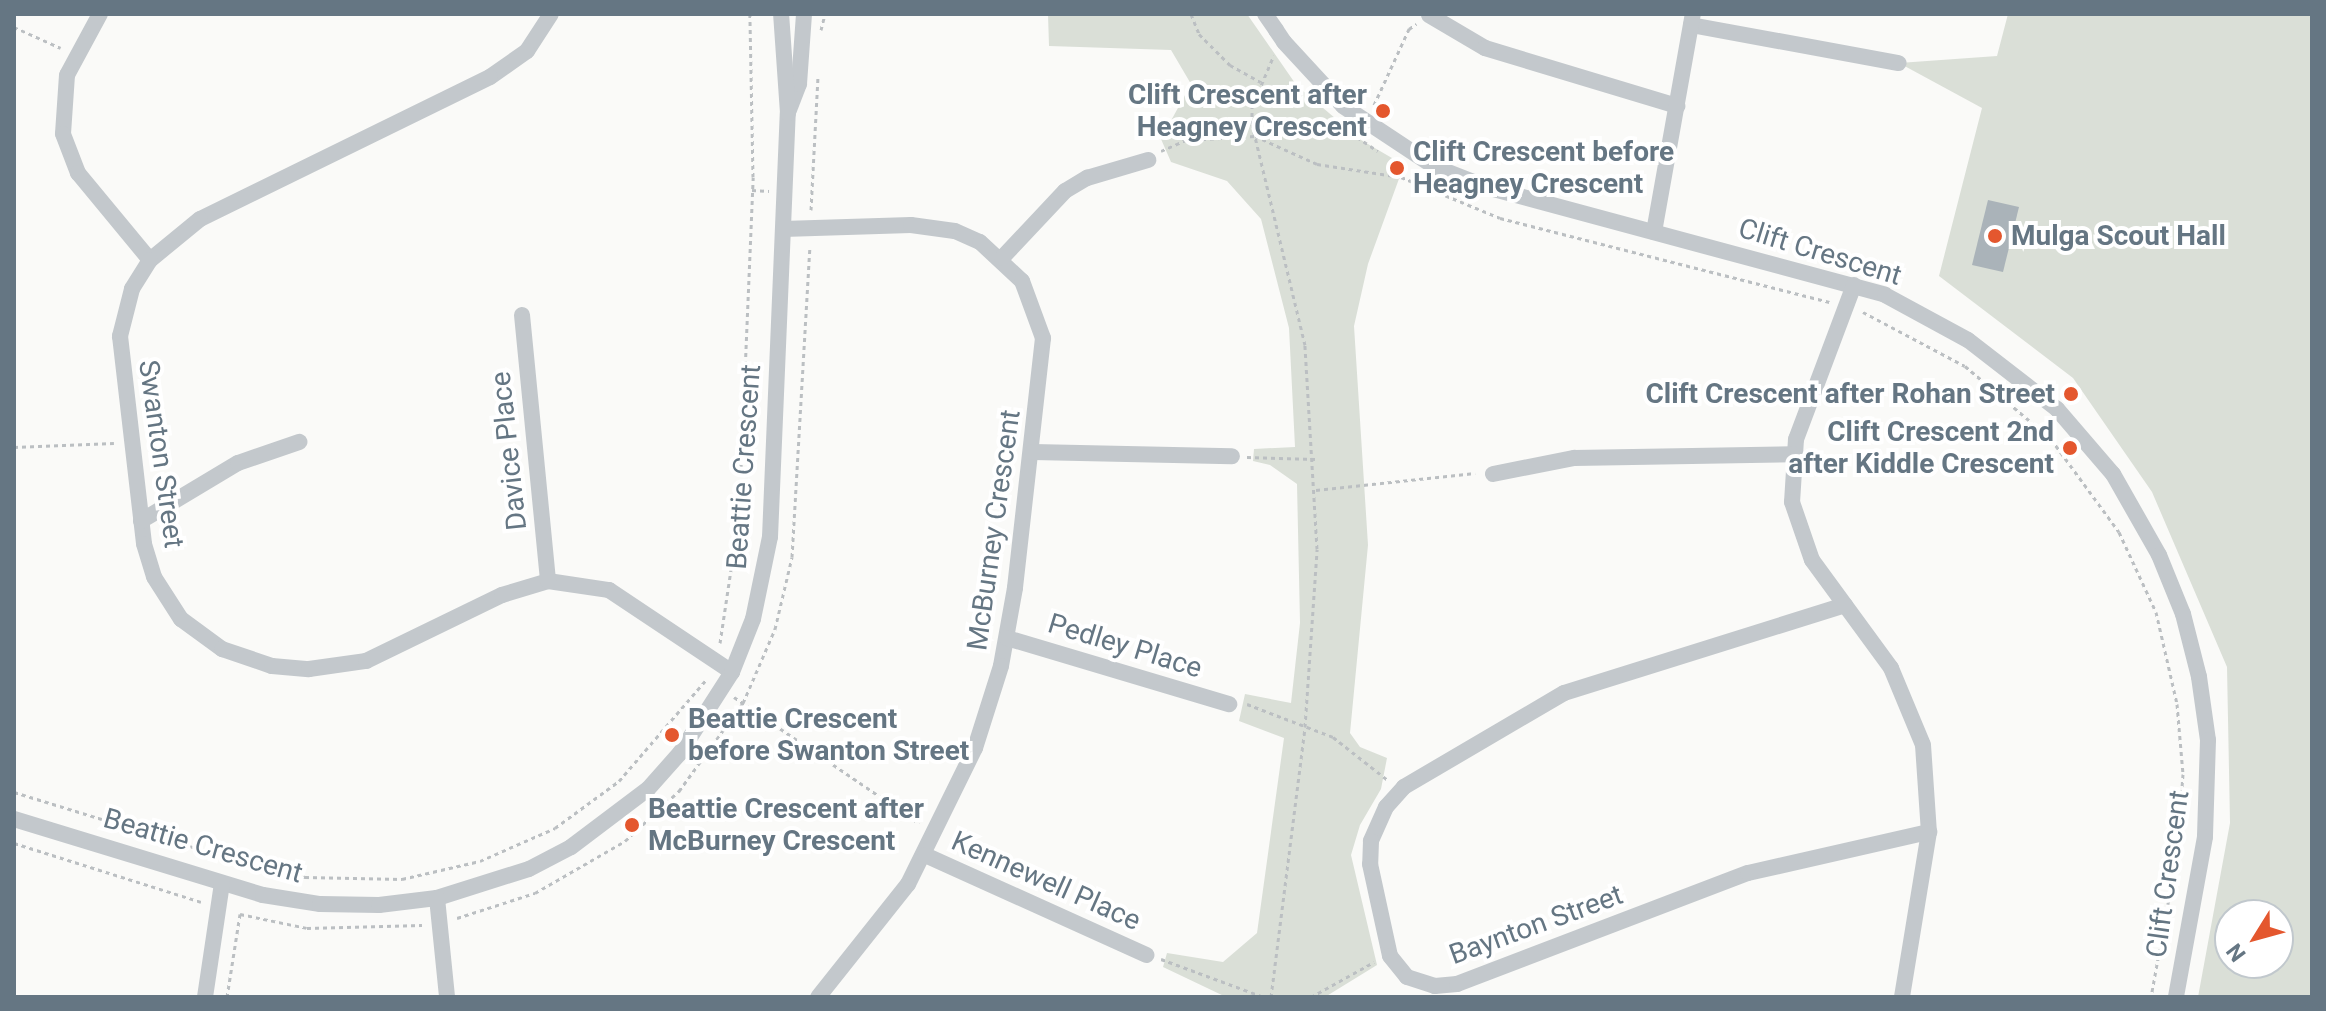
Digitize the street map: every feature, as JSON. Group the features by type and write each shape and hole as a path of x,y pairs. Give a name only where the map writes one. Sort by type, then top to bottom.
{"street":[{"path":"100,14 75,55 62,105 72,161 150,260"},
{"name":"Swanton Street","path":"551,14 527,51 490,77 200,219 150,260 132,289 120,336 141,521 154,577 181,619 222,649 272,666 309,669 366,661 502,595 548,581 609,590 732,672"},
{"name":"Beattie Crescent","path":"14,819 222,883 320,904 379,905 437,898 529,869 611,820 680,753 732,672 757,606 770,537 788,113 781,14"},
{"name":"Beattie Crescent","path":"788,113 799,84 804,14"},
{"name":"Clift Crescent","path":"1265,14 1280,38 1343,106 1435,167 1486,187 1854,285 1914,309 1968,340 2046,399 2113,474 2159,555 2183,614 2208,740 2205,837 2176,997"},
{"path":"1429,15 1485,48 1677,106"},
{"path":"1654,232 1692,20 1899,63"},
{"path":"1002,258 1065,191 1087,178 1148,160"},
{"name":"McBurney Crescent","path":"783,229 941,227 980,242 1002,258 1036,308 1043,338 1033,452 1007,638 975,748 925,855 868,940 818,997"},
{"path":"1854,285 1793,454 1792,502 1800,532 1845,605 1891,668 1910,705 1927,773 1929,832 1902,997"},
{"name":"Davice Place","path":"522,315 548,581"},
{"path":"141,521 238,463 299,442"},
{"path":"1033,452 1232,456"},
{"path":"1493,474 1574,458 1793,454"},
{"path":"1390,956 1370,864 1371,841 1386,807 1404,787 1564,693 1845,605"},
{"name":"Pedley Place","path":"1007,638 1229,704"},
{"name":"Baynton Street","path":"1390,956 1407,977 1425,985 1457,984 1748,873 1929,832"},
{"name":"Kennewell Place","path":"925,855 1146,955"},
{"path":"205,997 222,883"},
{"path":"437,898 447,997"}],"path":[{"path":"14,792 264,869 305,877 402,879 480,861 555,828 619,781 707,679 714,660 739,516 753,177 750,14"},
{"path":"820,35 825,14"},
{"path":"1191,14 1199,34 1220,55 1262,82"},
{"path":"1374,105 1409,29 1429,15"},
{"path":"14,27 75,55"},
{"path":"1271,997 1305,727 1316,582 1315,459 1305,345 1251,113 1280,38"},
{"path":"812,192 818,66"},
{"path":"1148,160 1186,140 1255,136 1317,164 1401,177 1500,218 1827,301"},
{"path":"1401,177 1405,169"},
{"path":"452,918 505,906 567,878 653,818 707,759 743,703 775,629 792,557 814,239"},
{"path":"1864,312 1965,366 2051,439 2119,532 2150,599 2171,668 2183,774 2177,854 2151,997"},
{"path":"14,447 131,442"},
{"path":"1232,456 1315,459"},
{"path":"1316,490 1493,474"},
{"path":"707,679 936,834"},
{"path":"1229,704 1252,704 1333,737 1404,787"},
{"path":"653,818 648,812 655,805"},
{"path":"14,843 198,901"},
{"path":"227,997 240,914 307,928 425,924"},
{"path":"1146,955 1169,958 1264,997"},
{"path":"1311,997 1390,956"}],"shaded area":[{"path":"1048,14 1247,14 1297,86 1361,140 1404,165 1368,264 1354,326 1368,545 1350,733 1360,747 1387,758 1381,789 1360,825 1351,855 1377,965 1325,997 1226,997 1163,967 1167,953 1223,962 1257,933 1284,738 1239,721 1245,694 1291,703 1300,623 1297,484 1270,465 1253,461 1254,449 1295,447 1289,328 1261,219 1227,181 1171,162 1161,139 1191,84 1171,50 1049,46"},
{"path":"2008,14 2312,14 2312,997 2198,997 2214,910 2214,979 2294,979 2294,899 2216,899 2230,823 2227,667 2152,492 2073,378 1939,276 1982,108 1899,63 1997,56"}],"building":[{"name":"Mulga Scout Hall","path":"1988,200 2019,207 2003,272 1972,265"}],"place":[{"name":"Clift Crescent after Heagney Crescent","path":"1383,111"},
{"name":"Clift Crescent before Heagney Crescent","path":"1397,168"},
{"name":"Mulga Scout Hall","path":"1995,236"},
{"name":"Clift Crescent after Rohan Street","path":"2071,394"},
{"name":"Clift Crescent 2nd after Kiddle Crescent","path":"2070,448"},
{"name":"Beattie Crescent before Swanton Street","path":"672,735"},
{"name":"Beattie Crescent after McBurney Crescent","path":"632,825"}]}
